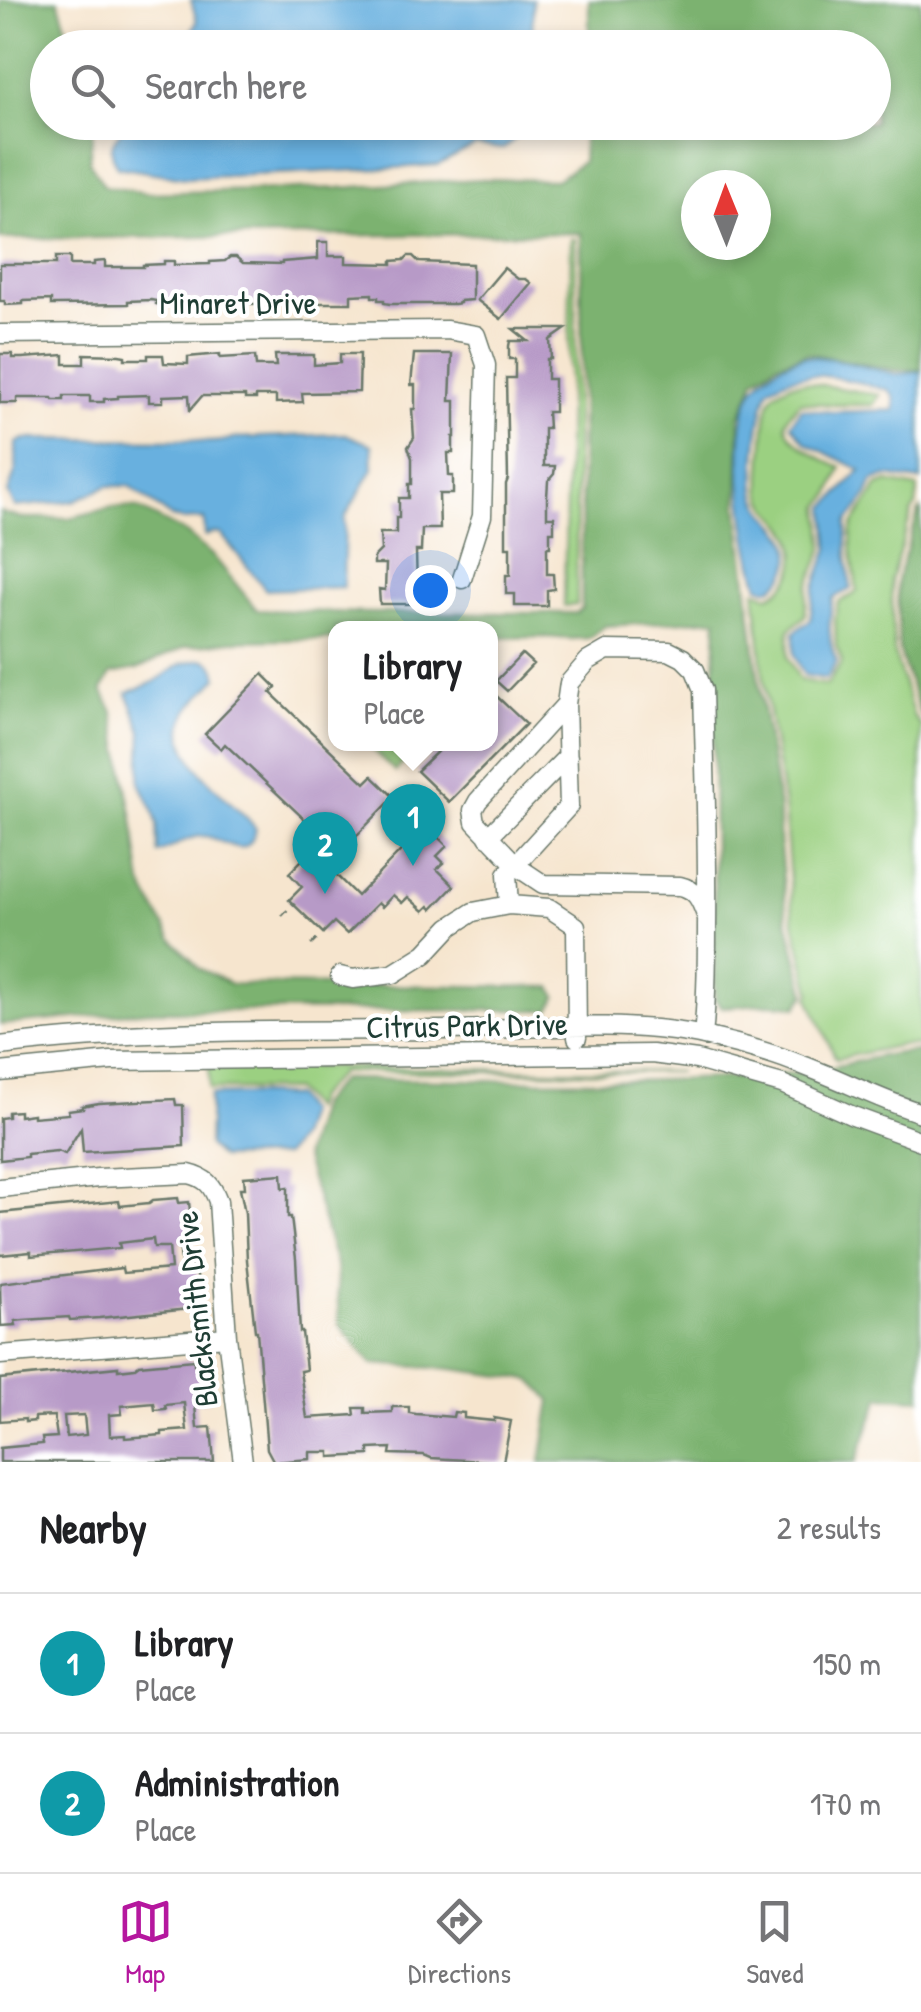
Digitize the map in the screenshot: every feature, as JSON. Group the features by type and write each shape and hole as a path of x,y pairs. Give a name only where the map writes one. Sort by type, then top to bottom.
{"street":[{"name":"Minaret Drive","path":"0,334 447,330 476,335 486,365 482,516 462,578"},
{"path":"509,905 507,874 569,806 569,683 588,661 606,650 668,651 682,658 695,670 704,690 707,918 703,1036"},
{"path":"566,704 478,801 473,810 475,822 529,876 543,884 690,888 699,896 707,918"},
{"path":"488,836 568,756"},
{"path":"658,886 702,878 707,867"},
{"path":"340,976 393,974 425,954 450,927 473,912 509,905 550,908 576,926 578,1054"},
{"name":"Citrus Park Drive","path":"0,1046 140,1034 630,1028 680,1032 757,1049 921,1113"},
{"name":"Citrus Park Drive","path":"0,1072 111,1061 652,1054 697,1060 782,1084 852,1116 921,1141"},
{"name":"Blacksmith Drive","path":"0,1188 174,1174 203,1177 213,1188 218,1201 226,1337 243,1462"},
{"path":"0,1355 226,1337"}],"path":[{"path":"282,916 293,904"},
{"path":"312,945 323,933"},
{"path":"185,1324 214,1318"}],"green space":[{"path":"0,0 58,0 68,30 30,30 30,140 92,140 89,161 104,186 147,193 482,179 556,180 582,162 583,140 891,140 891,30 589,30 589,0 921,0 921,370 894,370 807,353 776,364 755,379 740,418 738,506 779,807 787,920 806,994 797,1007 722,1007 715,1000 713,722 717,619 605,626 589,638 572,639 498,638 498,621 328,621 328,639 231,641 185,647 137,669 111,674 102,690 113,712 142,884 171,938 200,969 231,984 552,987 557,997 550,1010 150,1011 0,1025 0,510 22,518 70,518 113,507 137,508 186,533 214,557 257,610 576,613 582,608 581,233 0,239"},
{"path":"571,239 575,239 577,605 564,606"},
{"path":"805,382 880,395 873,405 800,402 786,422 799,443 841,468 821,506 824,547 808,587 805,616 789,630 788,657 800,680 827,685 842,662 836,646 835,621 838,602 857,591 851,537 857,518 877,486 888,482 918,488 916,506 891,580 894,652 914,717 921,726 921,1045 901,1045 836,1059 809,998 811,992 793,919 784,806 763,675 755,590 769,596 777,592 789,580 795,564 792,538 762,493 762,464 767,413 774,393 790,384"},
{"path":"921,509 921,717 899,650 897,580"},
{"path":"374,751 415,751 395,771"},
{"path":"921,1051 921,1399 880,1397 856,1462 541,1462 551,1400 531,1380 452,1369 372,1364 339,1324 336,1265 304,1155 319,1104 341,1079 624,1081 737,1077 809,1071"},
{"path":"209,1067 679,1072 341,1072 315,1099 312,1109 294,1090 209,1089"}],"water":[{"path":"191,0 533,0 532,30 192,30 197,22"},
{"path":"514,140 503,149 476,145 438,165 185,178 117,167 113,143"},
{"path":"805,356 896,374 921,372 921,481 887,476 873,481 847,523 851,589 833,598 830,630 837,662 826,679 804,675 794,655 794,632 810,620 814,589 829,548 826,507 861,470 806,443 791,424 801,408 832,412 895,410 894,396 889,390 840,378 803,376 769,388 758,438 756,490 763,509 789,543 790,559 781,580 768,589 759,586 744,512 743,423 749,399 759,382 775,369"},
{"path":"345,434 372,445 373,469 345,517 343,587 266,590 221,534 205,536 204,519 171,517 129,486 108,486 73,501 15,507 8,493 16,469 16,443 24,439 212,442"},
{"path":"202,659 213,665 218,677 184,719 185,747 203,775 256,829 252,840 241,848 198,836 158,853 157,824 140,783 142,731 127,693 154,682 181,664"},
{"path":"210,1095 294,1096 306,1112 298,1138 284,1156 221,1158 208,1146"}],"building":[{"path":"318,242 328,242 328,256 346,256 346,263 392,264 413,256 419,262 472,264 472,300 455,304 390,304 372,294 351,295 351,303 294,305 208,305 175,300 175,305 161,305 151,300 51,305 51,300 5,305 5,301 0,301 0,264 56,264 56,257 70,257 70,265 105,261 105,267 143,267 164,261 174,261 174,265 210,264 236,257 243,263 282,264 318,259"},
{"path":"504,268 531,283 501,319 477,300"},
{"path":"513,329 566,329 550,340 551,359 547,359 547,379 554,379 554,412 547,412 548,428 544,428 544,466 555,466 548,481 547,497 547,517 554,517 554,532 550,532 547,547 547,574 553,574 554,589 547,590 547,606 515,606 515,594 506,594 510,547 506,547 506,378 515,378 515,359 509,359 510,341 528,341"},
{"path":"0,354 12,354 12,358 64,355 64,364 84,364 84,354 119,355 125,359 163,355 164,363 188,364 188,357 220,354 220,358 255,356 256,366 276,366 275,355 314,355 314,365 340,363 340,354 360,354 359,392 302,393 303,402 276,403 276,396 202,396 190,410 189,395 163,396 163,402 149,402 149,395 118,396 104,402 90,402 90,396 64,396 64,400 17,398 17,403 0,403"},
{"path":"414,354 452,354 450,401 455,401 455,437 453,453 448,453 453,494 439,494 440,529 422,529 421,551 416,551 417,589 426,589 426,604 380,604 379,589 385,590 386,564 374,564 374,557 381,550 380,533 396,533 399,498 409,498 412,484 408,447 414,438"},
{"path":"522,654 533,664 507,691 498,679"},
{"path":"263,674 276,687 271,693 328,751 365,783 372,776 394,797 327,866 357,896 426,825 447,846 437,856 444,863 437,869 454,886 432,909 429,906 424,911 408,897 402,903 393,895 382,907 378,903 347,934 334,922 323,933 289,900 302,887 289,873 317,845 312,839 318,832 225,744 221,749 205,734"},
{"path":"498,698 526,724 449,802 417,771 438,751 498,751"},
{"path":"175,1099 176,1105 183,1105 184,1146 83,1152 81,1128 65,1154 57,1151 0,1160 0,1118 8,1117 8,1112 19,1111 19,1116 33,1117 69,1114 68,1110 99,1103"},
{"path":"282,1174 283,1188 288,1187 288,1217 296,1259 306,1370 300,1371 307,1418 355,1415 354,1408 365,1408 365,1413 409,1407 409,1413 416,1414 453,1417 454,1412 464,1413 464,1418 511,1421 503,1462 390,1454 391,1448 369,1449 369,1455 330,1457 330,1452 310,1452 310,1459 274,1462 267,1449 240,1188 245,1188 244,1177"},
{"path":"178,1198 179,1203 189,1202 193,1240 179,1241 182,1267 196,1266 200,1303 189,1304 189,1309 70,1320 24,1320 1,1326 0,1283 122,1268 123,1273 171,1269 169,1247 154,1247 153,1239 119,1243 120,1248 0,1255 0,1213 119,1201 120,1206"},
{"path":"194,1360 194,1364 201,1363 201,1369 206,1369 209,1400 195,1405 197,1428 211,1427 214,1462 0,1462 0,1448 43,1444 42,1438 57,1437 54,1416 25,1422 0,1421 0,1379","holes":["154,1403 155,1410 184,1403 187,1430 125,1438 110,1436 109,1415 122,1414 121,1406","84,1415 86,1435 66,1437 64,1416"]}],"place":[{"name":"Library","path":"413,866"},
{"name":"Administration","path":"325,894"}]}
